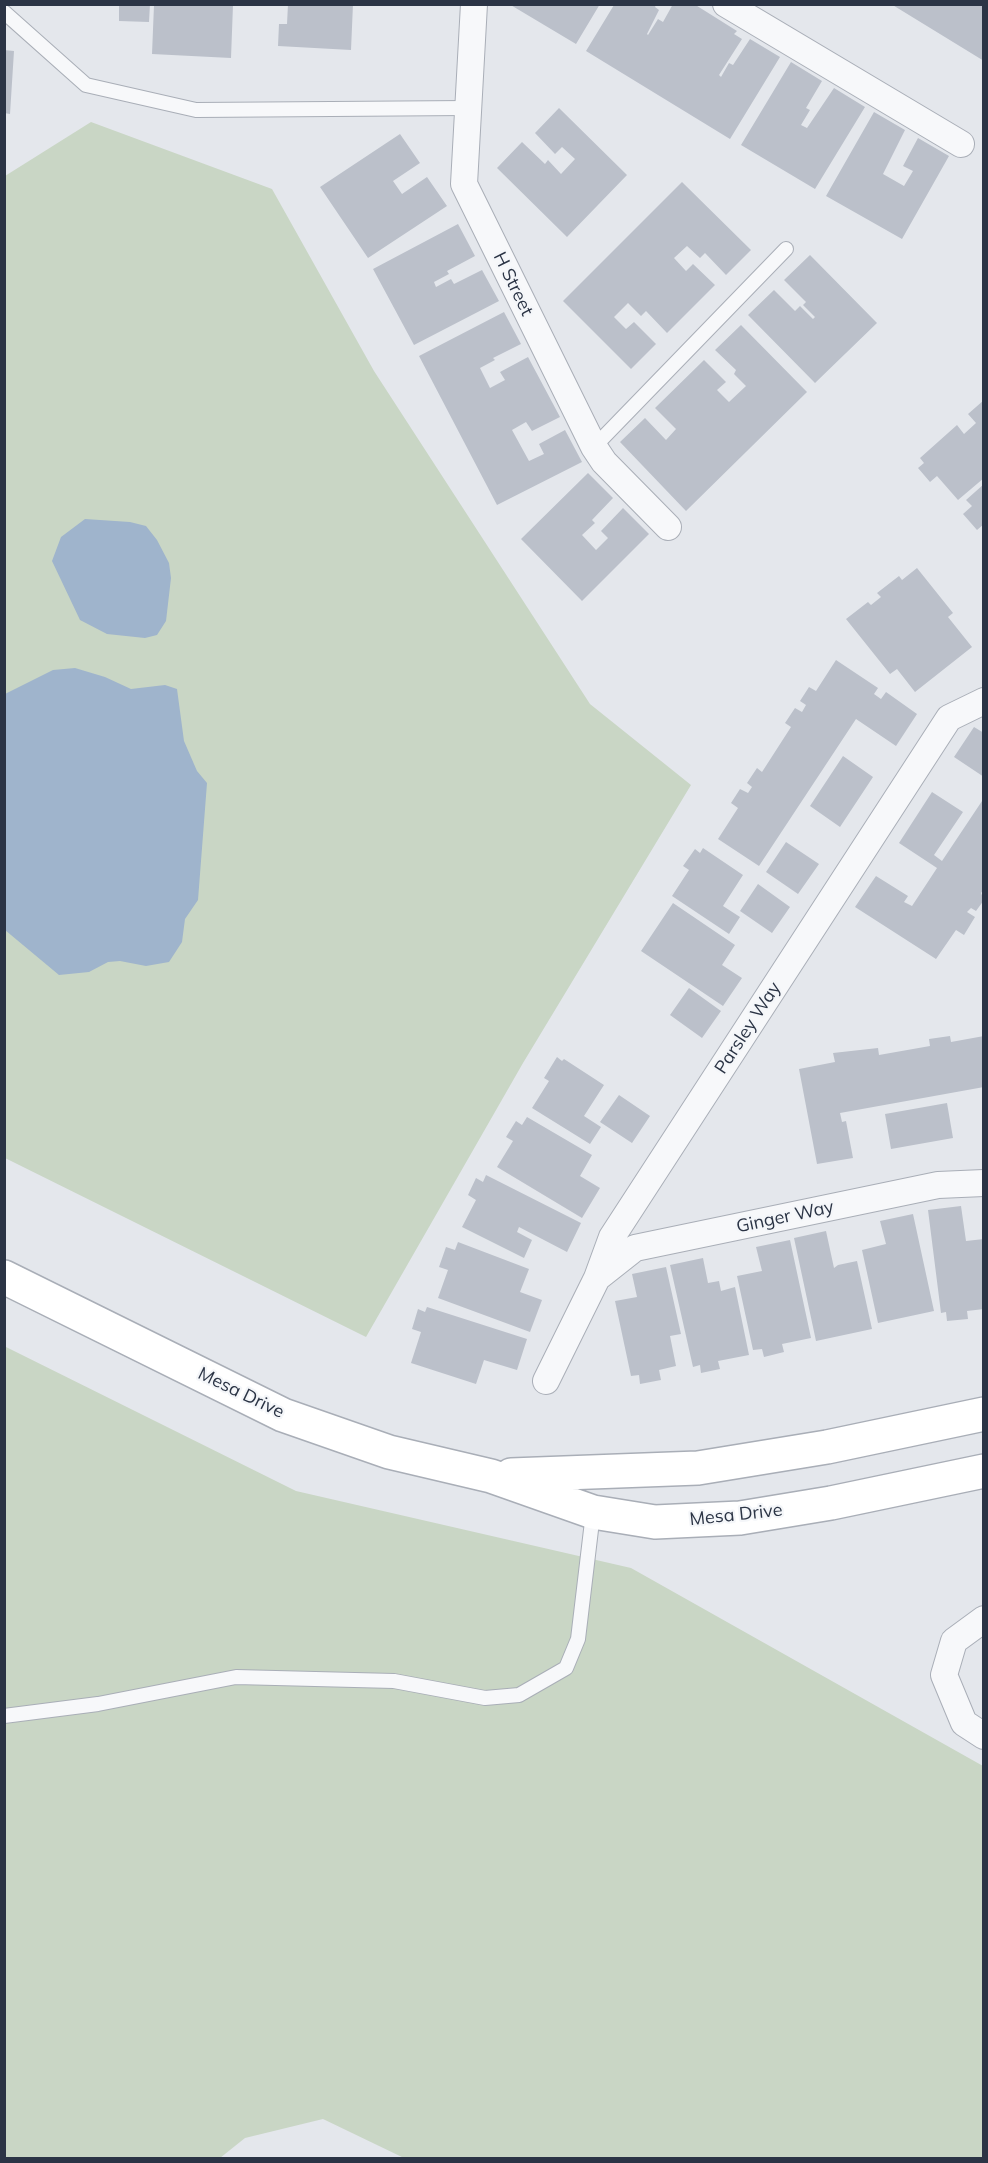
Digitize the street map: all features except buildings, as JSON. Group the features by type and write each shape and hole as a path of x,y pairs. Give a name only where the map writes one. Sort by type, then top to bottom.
{"main road":[{"name":"Mesa Drive","path":"4,1277 283,1414 389,1452 491,1476 593,1512 655,1522 740,1518 831,1503 984,1471"},
{"name":"Mesa Drive","path":"491,1476 698,1468 827,1447 984,1414"}],"street":[{"name":"H Street","path":"474,4 464,184 594,447 604,462 668,527"},
{"path":"726,4 961,144"},
{"name":"Parsley Way","path":"546,1381 597,1278 612,1238 949,717 984,700"},
{"name":"Ginger Way","path":"597,1278 635,1248 938,1185 984,1183"},
{"path":"984,1619 954,1641 944,1676 964,1723 984,1736"}],"lane":[{"path":"4,12 86,85 196,110 468,108"},
{"path":"594,447 786,249"},
{"path":"4,1716 98,1704 236,1677 394,1681 485,1698 519,1695 566,1668 578,1639 593,1512"}],"green space":[{"path":"91,122 272,189 374,371 590,704 691,785 523,1063 366,1337 5,1158 5,176"},
{"path":"4,1346 296,1491 631,1568 983,1766 983,2158 404,2158 323,2119 245,2138 220,2158 5,2158"}],"water":[{"path":"85,519 130,522 146,526 157,540 169,563 171,578 166,621 157,635 145,638 107,634 80,620 52,561 61,537"},
{"path":"75,668 105,677 131,689 165,685 177,689 184,741 197,771 207,783 198,900 185,919 182,942 169,962 146,966 120,961 108,962 89,972 59,975 5,930 5,694 53,670"}]}
